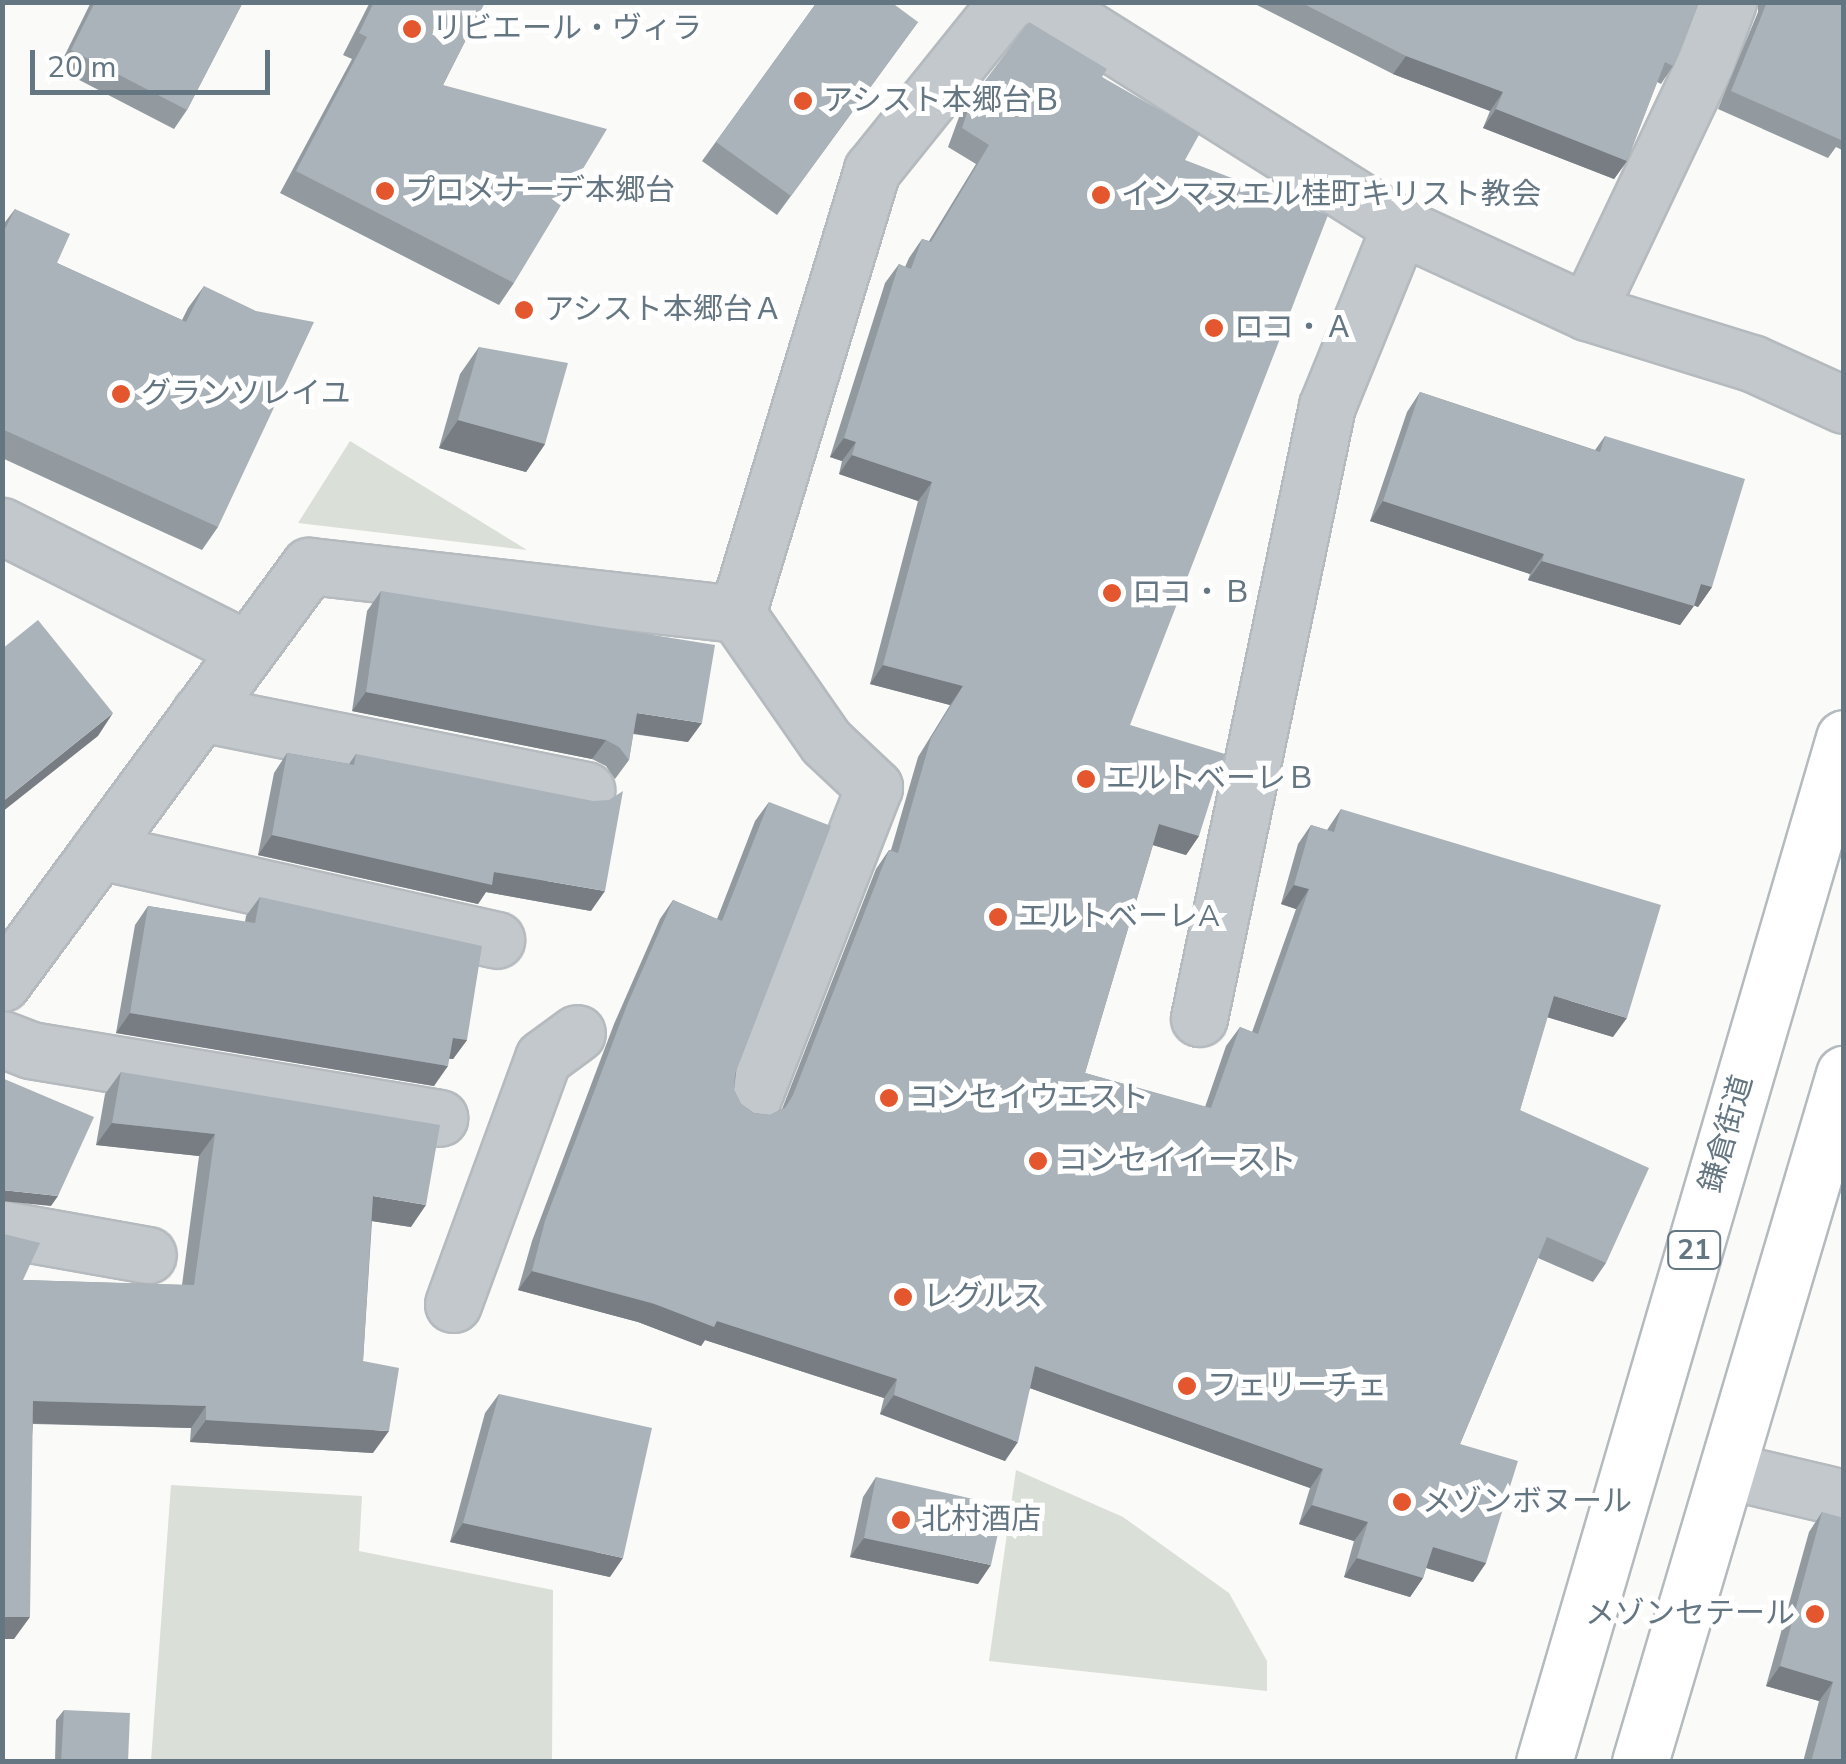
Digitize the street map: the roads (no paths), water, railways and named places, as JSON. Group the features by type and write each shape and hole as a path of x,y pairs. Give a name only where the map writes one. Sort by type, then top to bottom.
{"main road":[{"name":"鎌倉街道","path":"1544,1762 1844,738"},
{"path":"1640,1762 1730,1471 1844,1074"}],"street":[{"path":"737,614 872,170 1007,2"},
{"path":"1044,2 1400,226 1587,312 1752,363 1844,405"},
{"path":"1587,312 1706,62 1728,2"},
{"path":"1199,1018 1327,406 1400,226"},
{"path":"2,526 247,649"},
{"path":"2,982 309,566 737,614 826,742 874,787 751,1103"},
{"path":"200,713 586,790"},
{"path":"99,851 496,940"},
{"path":"453,1304 544,1058 577,1033"},
{"path":"2,1039 30,1050 439,1118"},
{"path":"2,1229 148,1254"},
{"path":"1730,1471 1844,1498"}],"place":[{"name":"リビエール・ヴィラ","path":"412,29"},
{"name":"アシスト本郷台Ｂ","path":"803,101"},
{"name":"プロメナーデ本郷台","path":"385,191"},
{"name":"インマヌエル桂町キリスト教会","path":"1101,195"},
{"name":"アシスト本郷台Ａ","path":"524,310"},
{"name":"ロコ・Ａ","path":"1214,328"},
{"name":"グランソレイユ","path":"121,394"},
{"name":"ロコ・Ｂ","path":"1112,593"},
{"name":"エルトベーレＢ","path":"1086,779"},
{"name":"エルトベーレA","path":"998,917"},
{"name":"コンセイウエスト","path":"889,1098"},
{"name":"コンセイイースト","path":"1038,1161"},
{"name":"レグルス","path":"903,1297"},
{"name":"フェリーチェ","path":"1187,1386"},
{"name":"メゾンボヌール","path":"1402,1502"},
{"name":"北村酒店","path":"901,1520"},
{"name":"メゾンセテール","path":"1815,1614"}]}
